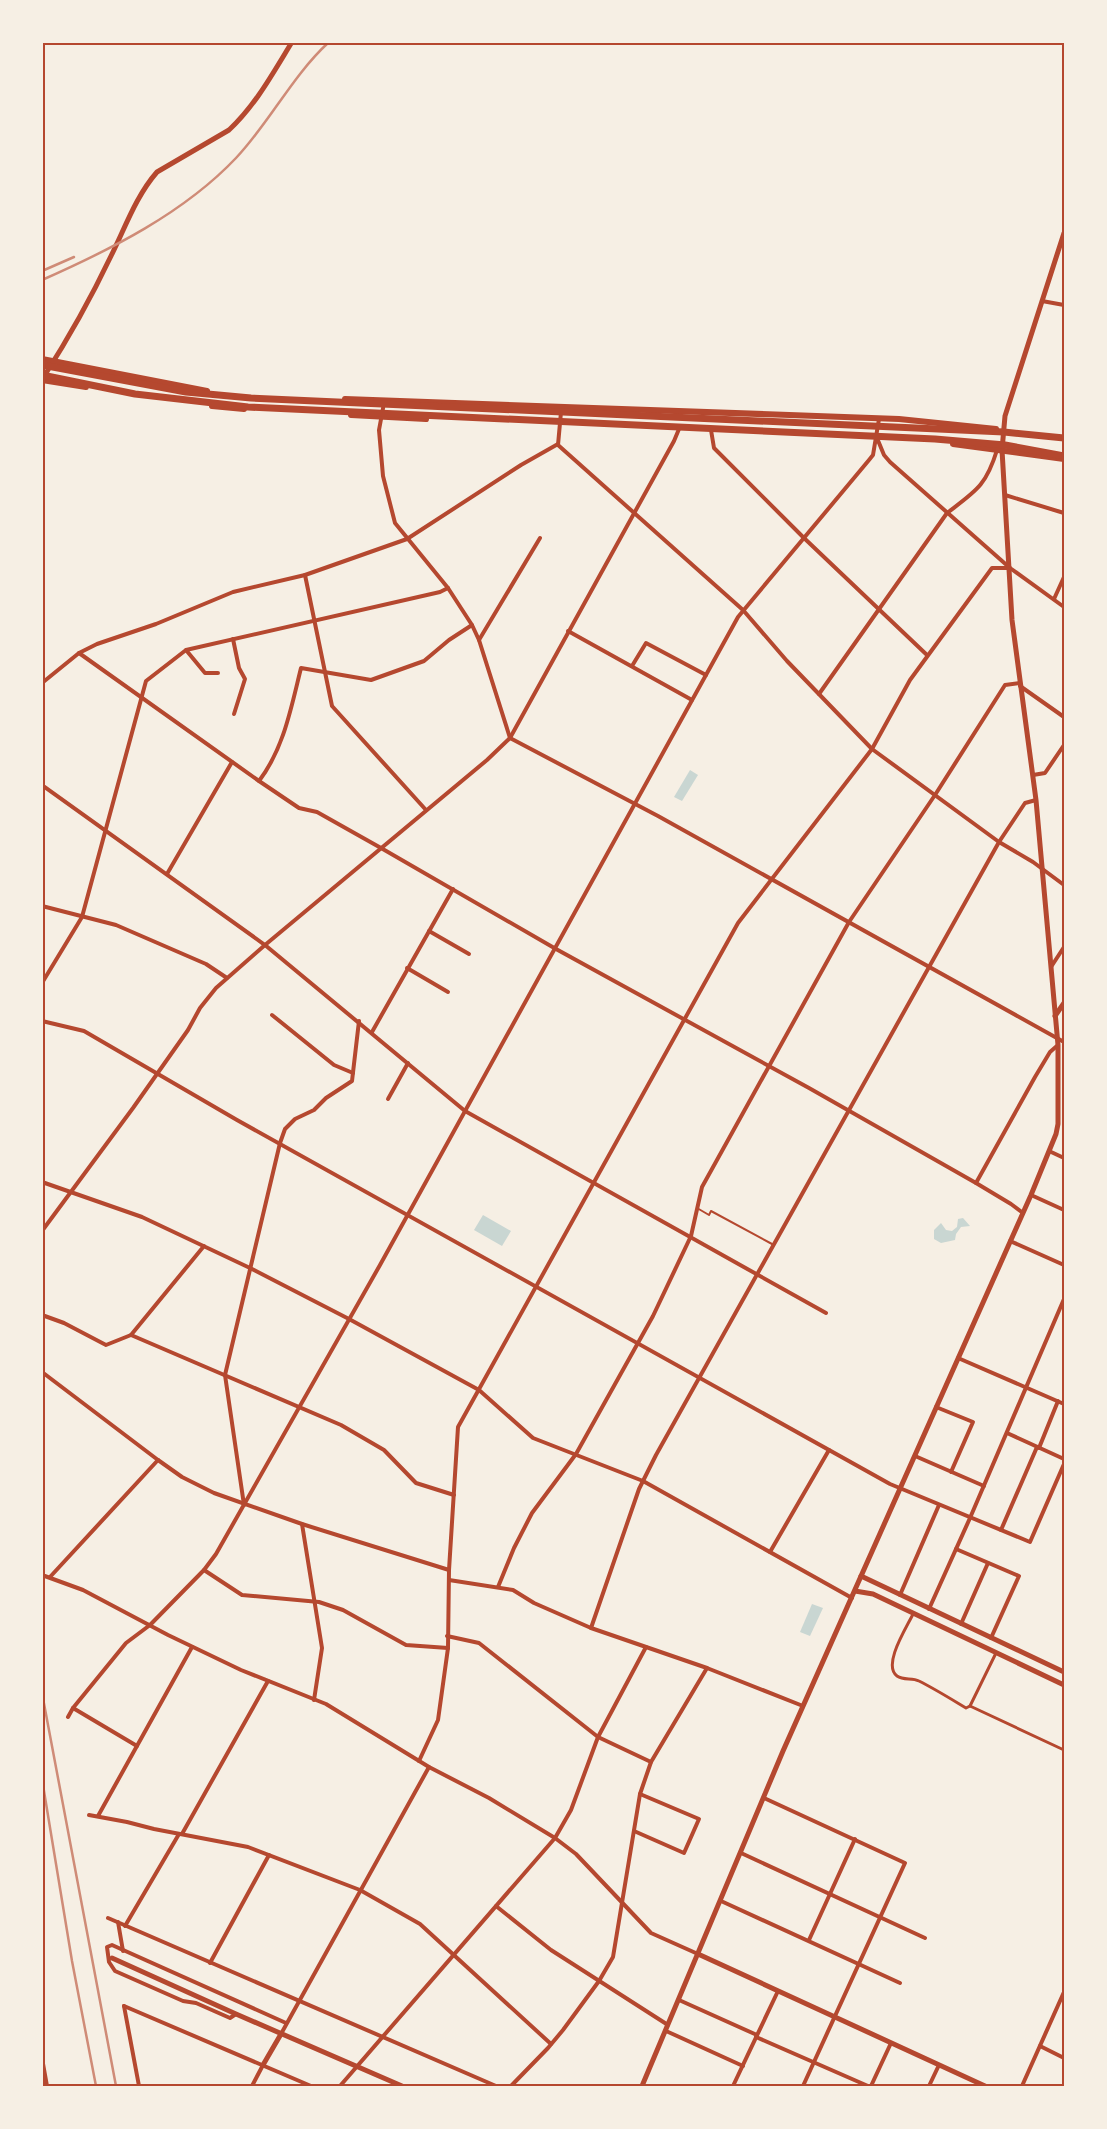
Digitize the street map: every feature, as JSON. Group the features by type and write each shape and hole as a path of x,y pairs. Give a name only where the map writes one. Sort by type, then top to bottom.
{"highway":[{"path":"42,365 186,392 251,398 995,432 1064,438"},
{"path":"42,375 135,394 240,407 935,439 1005,445 1064,458"},
{"path":"1036,434 1064,438"},
{"path":"1036,455 1064,458"}],"main road":[{"path":"42,359 133,378 226,394 879,419 1003,429 1036,434"},
{"path":"42,380 231,409 381,417 560,422 935,441 1036,455"}],"street":[{"path":"42,380 93,292 138,198 150,180 157,172 229,130 258,96 292,42"},
{"path":"642,2086 803,1706 1023,1214 1062,1115 1058,1045 1036,800 1012,620 1005,495 1000,450 1005,416 1064,232"},
{"path":"1042,301 1064,305"},
{"path":"384,400 379,430 383,476 395,523 448,588 472,625 479,640 510,738 771,879 1064,1042"},
{"path":"558,444 561,412"},
{"path":"68,1717 73,1708 126,1643 150,1625 204,1570 216,1554 298,1406 349,1319 743,610 873,455 879,419"},
{"path":"42,1231 72,1193 188,1030 200,1008 216,988 487,760 510,738 679,429"},
{"path":"712,430 714,448 804,538 928,655"},
{"path":"877,438 884,455 890,462 1010,568 1064,607"},
{"path":"42,683 80,653 97,644 156,624 233,592 305,575 407,539 520,464 558,444"},
{"path":"558,444 743,610 872,749 998,842 1033,862 1064,885"},
{"path":"819,694 947,513 980,486 990,474 1000,450"},
{"path":"1005,495 1064,513"},
{"path":"479,640 540,538"},
{"path":"419,1761 438,1720 448,1648 449,1570 458,1427 738,923 872,749 910,680 992,568 1010,568"},
{"path":"305,575 332,706 426,810"},
{"path":"1054,599 1064,577"},
{"path":"42,983 82,917 140,696 146,682 186,650 440,592 448,588"},
{"path":"259,781 268,770 286,731 301,668 371,680 424,661 449,640 472,625"},
{"path":"568,631 692,700"},
{"path":"233,640 240,668 246,679 234,714"},
{"path":"632,666 646,643 706,675"},
{"path":"186,650 205,673 218,673"},
{"path":"80,653 299,808 317,812 976,1183 1011,1204 1023,1214"},
{"path":"498,1587 514,1548 532,1513 576,1454 638,1343 691,1236 702,1187 849,922 935,795 1006,685 1020,685 1064,717"},
{"path":"1033,775 1045,773 1064,745"},
{"path":"167,874 232,762"},
{"path":"42,785 265,945 359,1021 465,1111 758,1273 826,1313"},
{"path":"591,1628 643,1481 998,842 1025,803 1036,800"},
{"path":"372,1032 453,889"},
{"path":"42,906 116,925 206,964 227,978"},
{"path":"428,931 469,954"},
{"path":"1051,967 1064,948"},
{"path":"407,968 448,992"},
{"path":"1055,1016 1064,1003"},
{"path":"272,1015 334,1065 353,1073"},
{"path":"42,1021 84,1031 407,1215 900,1489 1030,1542 1064,1464"},
{"path":"244,1505 224,1375 280,1143 286,1129 295,1118 314,1110 326,1098 352,1081 359,1021"},
{"path":"976,1183 1035,1077 1050,1052 1058,1045"},
{"path":"388,1099 408,1063"},
{"path":"1049,1151 1064,1158"},
{"path":"42,1182 142,1217 250,1268 349,1319 479,1390 533,1438 643,1481 852,1598"},
{"path":"1031,1195 1064,1210"},
{"path":"1010,1241 1064,1265"},
{"path":"42,1315 64,1323 106,1345 131,1335 204,1246"},
{"path":"928,1608 970,1518 1064,1299"},
{"path":"131,1335 341,1425 379,1446 416,1483 454,1495"},
{"path":"958,1358 1064,1404"},
{"path":"42,1372 182,1477 214,1493 244,1505 449,1570"},
{"path":"1001,1530 1058,1401"},
{"path":"936,1407 973,1422 952,1472"},
{"path":"1007,1433 1064,1459"},
{"path":"770,1552 829,1450"},
{"path":"915,1456 984,1486"},
{"path":"50,1577 158,1460"},
{"path":"900,1595 939,1505"},
{"path":"302,1524 322,1648 314,1700"},
{"path":"956,1549 1019,1576 991,1638"},
{"path":"961,1624 988,1563"},
{"path":"204,1570 242,1595 314,1601 343,1610 406,1645 448,1648"},
{"path":"42,1575 83,1590 192,1647 338,1711 429,1767 489,1798 555,1838 576,1854 651,1933 985,2086"},
{"path":"861,1576 1064,1672"},
{"path":"449,1580 513,1590 534,1602 591,1628 707,1668 803,1706"},
{"path":"855,1591 872,1594 1064,1685"},
{"path":"913,1614 892,1658 891,1667 893,1672 903,1679 919,1681 966,1708 970,1706 1064,1750"},
{"path":"447,1636 479,1643 598,1737 651,1762"},
{"path":"98,1816 192,1647"},
{"path":"340,2086 555,1838 571,1810 598,1737 646,1647"},
{"path":"970,1706 996,1652"},
{"path":"511,2086 551,2044 600,1982 616,1952 640,1794 651,1762 707,1668"},
{"path":"126,1926 268,1681"},
{"path":"73,1708 137,1746"},
{"path":"252,2086 429,1767"},
{"path":"634,1831 684,1853 699,1819 640,1794"},
{"path":"764,1798 905,1863 803,2086"},
{"path":"89,1815 248,1847 360,1890 420,1924 551,2044"},
{"path":"809,1940 855,1839"},
{"path":"741,1853 925,1938"},
{"path":"210,1962 269,1855"},
{"path":"720,1901 900,1983"},
{"path":"496,1906 551,1950 667,2028 743,2066"},
{"path":"108,1918 496,2086"},
{"path":"118,1922 123,1951"},
{"path":"154,1938 156,1933"},
{"path":"236,2014 230,2018 196,2003 183,2002 115,1971 109,1962 107,1947 112,1946 286,2023"},
{"path":"112,1958 402,2086"},
{"path":"734,2086 778,1991"},
{"path":"1022,2086 1063,1999 1064,1992"},
{"path":"679,2000 870,2086 891,2043"},
{"path":"139,2086 124,2006 311,2086"},
{"path":"1040,2046 1064,2058"},
{"path":"42,2058 48,2086"},
{"path":"929,2086 939,2065"}],"lane":[{"path":"697,1208 709,1215 711,1211 774,1246"}],"shaded area":[{"path":"690,770 698,775 682,801 674,797"},
{"path":"483,1215 511,1231 502,1246 474,1230"},
{"path":"963,1218 970,1226 961,1227 956,1234 955,1240 941,1243 934,1239 934,1230 941,1223 946,1230 952,1231 957,1227 958,1219"},
{"path":"812,1604 823,1608 810,1636 800,1632"}],"railway":[{"path":"42,280 120,243 170,213 216,178 248,144 292,84 329,42"},
{"path":"42,271 74,257"},
{"path":"42,1693 116,2086"},
{"path":"42,1779 72,1961 96,2086"}]}
